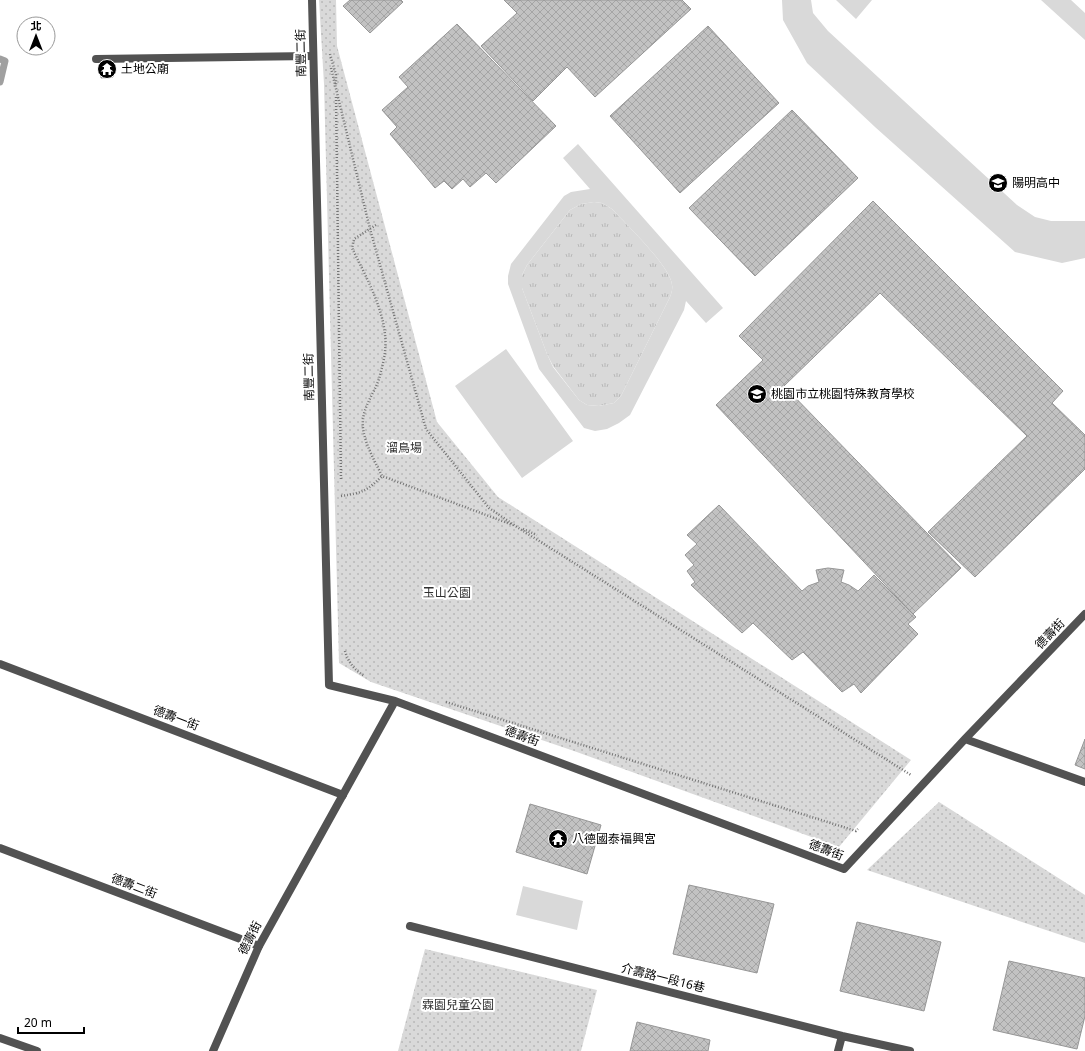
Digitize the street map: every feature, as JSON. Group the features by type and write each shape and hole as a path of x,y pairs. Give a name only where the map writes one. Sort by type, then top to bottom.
{"street":[{"name":"南豐二街","path":"312,0 329,685 395,701"},
{"path":"96,59 313,56"},
{"name":"德壽街","path":"213,1051 259,946 395,701 844,869 965,739 1085,614"},
{"name":"德壽一街","path":"0,664 343,795"},
{"path":"965,739 1085,782"},
{"name":"德壽二街","path":"0,848 259,946"},
{"name":"介壽路一段16巷","path":"410,926 842,1036 910,1051"},
{"path":"838,1051 842,1036"},
{"path":"0,1038 37,1051"}],"path":[{"path":"327,50 336,75 341,488"},
{"path":"336,93 370,229 426,429 489,508 911,775 914,772"},
{"path":"376,225 354,239 352,248 378,303 384,329 385,351 378,380 365,410 363,427 366,440 382,476 537,535"},
{"path":"341,503 341,496 358,493 370,488 382,476"},
{"path":"345,649 346,656 353,666 363,676 371,678"},
{"path":"439,700 856,831 861,825"}],"green space":[{"name":"玉山公園","path":"319,0 336,0 337,46 437,422 498,497 911,760 839,847 574,751 371,682 339,663 324,84"},
{"path":"782,0 811,0 813,13 828,31 1017,205 1035,217 1051,221 1085,221 1085,258 1062,263 1015,252 875,127 807,63 783,20"},
{"path":"836,0 872,0 856,19"},
{"path":"1041,0 1071,0 1085,13 1085,40"},
{"path":"578,144 723,308 706,323 686,301 684,310 630,415 607,429 595,431 584,428 539,369 508,284 511,264 564,196 571,192 590,189 563,158","holes":["594,202 602,203 612,209 656,257 670,277 672,291 621,396 614,403 599,406 587,405 579,400 553,367 522,288 522,275 527,265 570,210 581,204"]},
{"path":"594,202 602,203 612,209 637,235 664,268 670,277 672,287 670,297 621,396 614,403 599,406 587,405 579,400 553,366 522,288 522,275 527,265 570,210 581,204"},
{"path":"506,349 573,441 522,478 455,386"},
{"path":"939,802 1085,895 1085,943 867,870"},
{"path":"523,886 583,901 577,930 516,915"},
{"name":"霖園兒童公園","path":"425,949 597,990 581,1051 398,1051"}],"building":[{"path":"350,0 401,0 403,2 370,33 343,6"},
{"path":"504,0 682,0 691,9 595,97 567,67 533,101 481,46 517,13"},
{"path":"457,24 556,126 496,183 486,173 470,187 463,179 452,189 444,181 435,188 390,134 397,127 382,110 408,87 399,77"},
{"path":"708,26 779,103 680,193 610,116"},
{"name":"土地公廟","path":"101,61 113,61 113,77 101,78"},
{"path":"792,110 858,178 755,276 689,208"},
{"path":"873,201 1063,391 1052,403 1085,435 1085,469 975,577 928,532 1027,436 880,293 784,386 961,568 913,614 716,405 763,360 739,336"},
{"path":"719,505 802,591 808,586 819,582 816,570 828,568 844,570 841,582 858,591 874,575 916,617 908,624 918,634 861,693 854,684 842,692 803,652 792,660 753,623 742,633 691,585 695,582 687,571 694,565 685,555 697,544 687,535"},
{"path":"1085,739 1085,769 1075,765"},
{"name":"八德國泰福興宮","path":"530,804 601,825 587,874 516,852"},
{"path":"689,885 774,904 757,973 673,954"},
{"path":"857,922 941,942 924,1011 840,991"},
{"path":"1009,961 1085,978 1085,1016 1077,1049 993,1030"},
{"path":"637,1022 710,1040 708,1051 630,1051"}],"waterway":[{"path":"0,59 5,61 0,82"}],"place":[{"name":"土地公廟","path":"107,69"},
{"name":"陽明高中","path":"998,183"},
{"name":"桃園市立桃園特殊教育學校","path":"757,394"},
{"name":"八德國泰福興宮","path":"558,839"}],"park label":[{"name":"溜鳥場","path":"404,448"}]}
